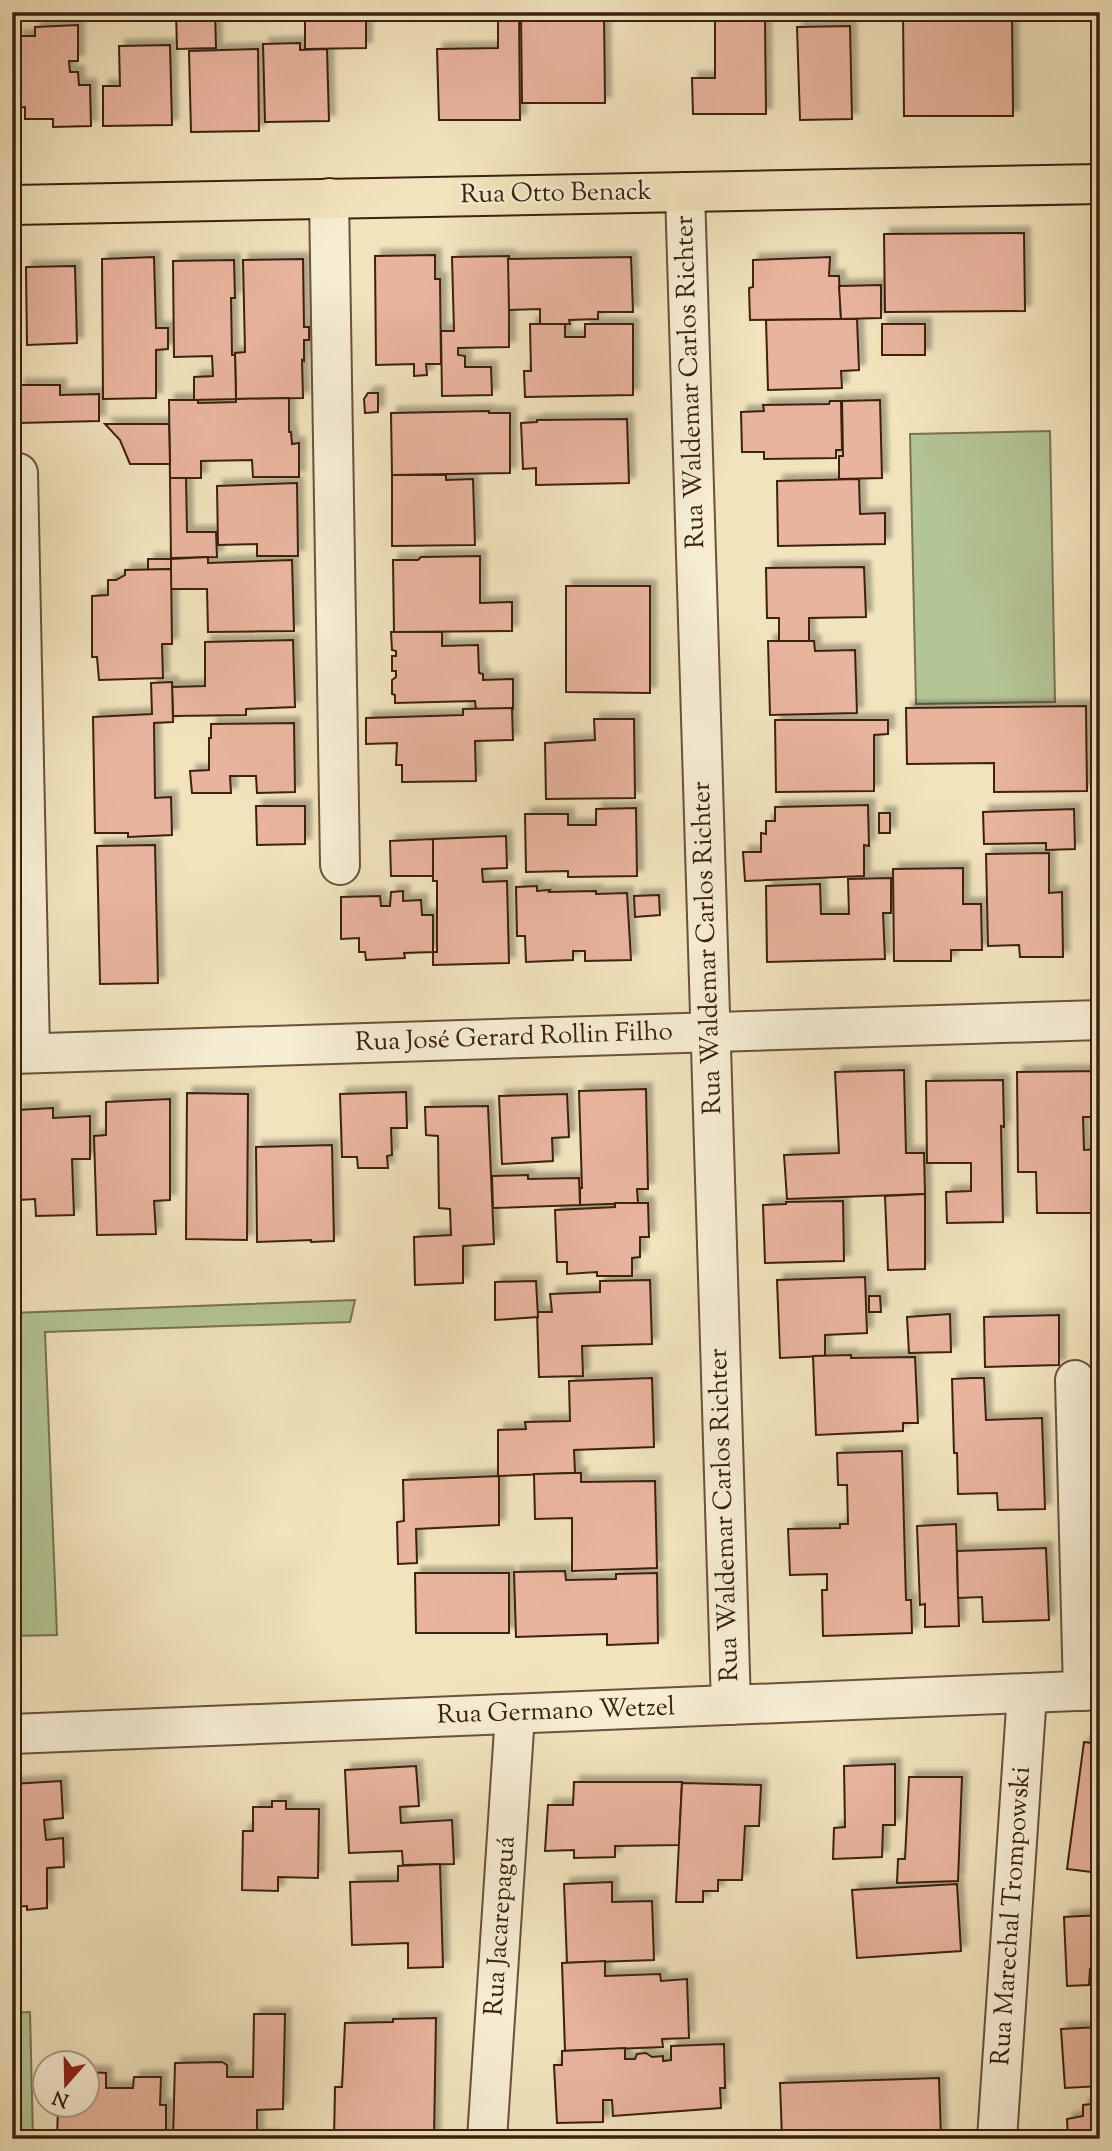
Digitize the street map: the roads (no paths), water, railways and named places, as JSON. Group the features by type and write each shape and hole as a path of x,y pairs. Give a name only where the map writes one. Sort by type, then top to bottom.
{"main road":[{"name":"Rua Otto Benack","path":"12,205 1100,184"}],"street":[{"name":"Rua Waldemar Carlos Richter","path":"685,192 731,1705"},
{"path":"329,198 340,865"},
{"path":"19,474 21,1053"},
{"name":"Rua José Gerard Rollin Filho","path":"21,1053 1100,1020"},
{"path":"1075,1380 1091,1691"},
{"name":"Rua Germano Wetzel","path":"12,1734 1091,1691"},
{"name":"Rua Marechal Trompowski","path":"997,2139 1027,1693"},
{"name":"Rua Jacarepaguá","path":"487,2139 515,1714"}]}
